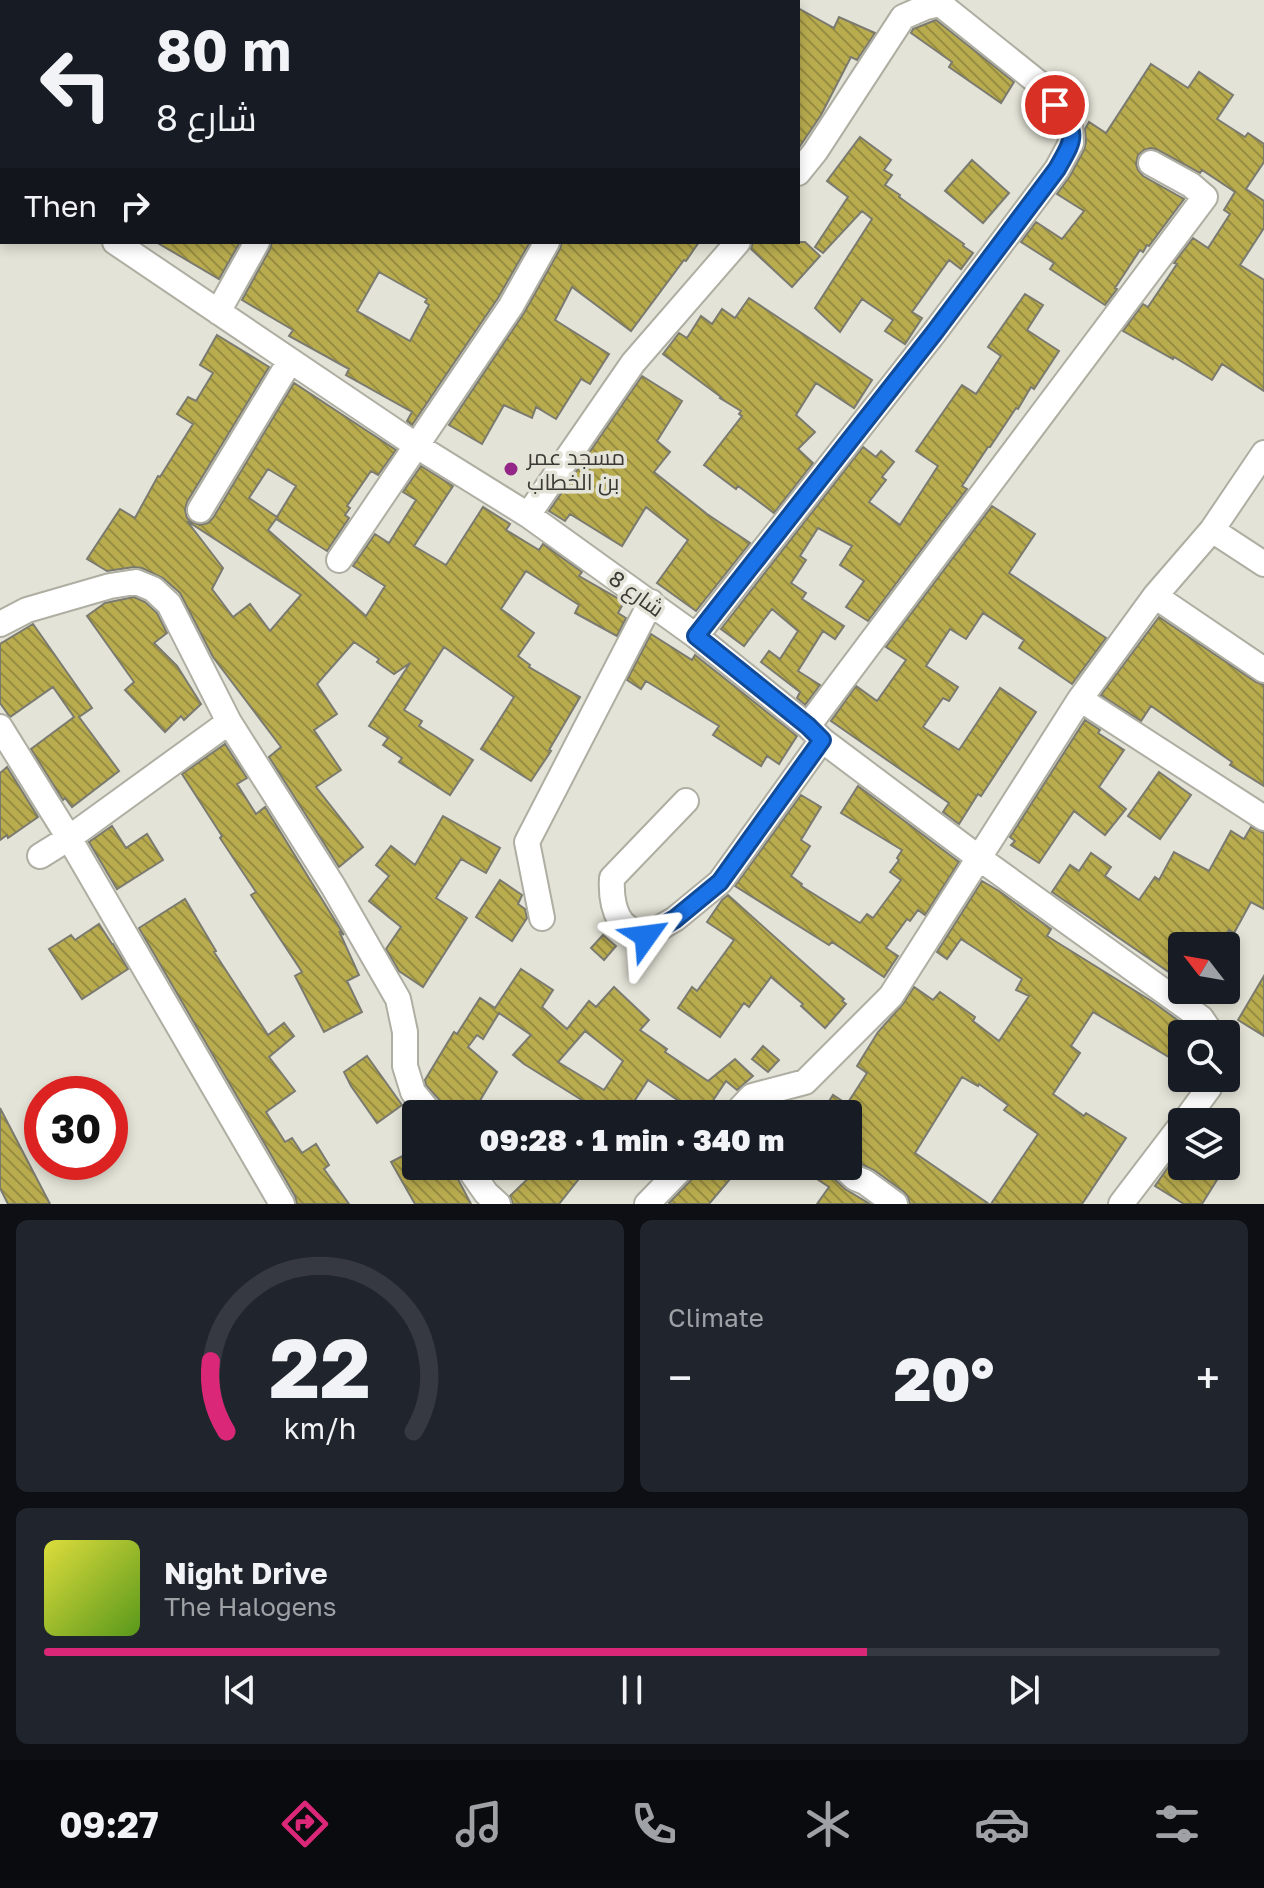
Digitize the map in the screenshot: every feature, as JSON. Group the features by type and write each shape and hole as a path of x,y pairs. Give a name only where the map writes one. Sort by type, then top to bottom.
{"street":[{"path":"696,636 925,345 1057,169 1071,143 1070,125 1040,84 940,4 903,17 807,149"},
{"path":"686,801 612,878 611,892 618,916 627,927 646,936 675,919 720,882 815,733 1205,197 1191,185 1151,163"},
{"name":"شارع 8","path":"118,244 417,446 528,515 651,602 979,858 1202,1020"},
{"path":"218,312 256,244"},
{"path":"339,560 511,306 546,244"},
{"path":"528,515 633,363 736,244"},
{"path":"200,510 290,361"},
{"path":"748,1100 752,1096 805,1082 891,996 1080,699 1155,596 1212,530 1264,453"},
{"path":"1212,530 1264,564"},
{"path":"0,624 27,610 110,586 136,582 153,589 169,604 229,722 333,886 398,999 405,1032 405,1066 413,1092 420,1100"},
{"path":"1155,596 1264,670"},
{"path":"542,918 527,842 651,602"},
{"path":"1080,699 1264,818"},
{"path":"40,856 229,722"},
{"path":"0,727 69,838 282,1204"},
{"path":"1121,1204 1168,1143"},
{"path":"477,1180 498,1204"},
{"path":"641,1199 666,1180"},
{"path":"860,1180 895,1204"}],"building":[{"path":"800,9 834,28 839,17 875,33 857,60 851,57 821,115 800,146"},
{"path":"936,20 1014,82 1001,103 949,67 952,62 911,33 913,29"},
{"path":"1151,64 1188,88 1199,72 1233,95 1217,119 1245,137 1248,133 1264,144 1264,162 1246,189 1264,201 1264,228 1240,265 1264,280 1264,391 1222,364 1212,380 1123,331 1143,304 1148,307 1193,238 1208,248 1230,214 1224,210 1235,192 1202,170 1200,173 1151,148 1138,155 1136,164 1143,176 1184,199 1149,246 1143,252 1140,250 1105,305 1050,269 1054,263 1021,242 1036,222 1062,239 1084,211 1057,194 1084,150 1085,129 1089,122 1106,133"},
{"path":"860,137 891,160 884,170 892,175 885,185 973,253 961,269 949,260 912,312 922,318 905,344 885,331 893,320 862,299 840,332 815,308 872,219 862,211 823,253 815,247 848,197 827,181"},
{"path":"972,160 1009,193 983,223 945,191"},
{"path":"805,242 820,256 792,287 751,249 752,244"},
{"path":"159,244 239,244 219,279"},
{"path":"271,244 529,244 498,298 412,425 407,421 412,412 346,375 349,369 289,336 293,330 242,300","holes":["379,272 427,299 425,302 429,305 410,341 357,311"]},
{"path":"561,244 698,244 631,331 572,287 555,320 609,354 590,384 581,379 556,419 536,407 532,418 504,405 482,444 449,425 524,313"},
{"path":"1025,294 1043,305 1027,330 1059,351 962,486 967,489 868,621 846,607 864,581 840,565 852,546 818,528 800,556 806,560 791,583 806,593 802,599 844,626 835,639 823,631 798,671 820,685 805,705 797,698 800,692 761,662 769,651 780,659 798,631 772,609 744,646 721,629 863,447 876,457 881,451 894,462 882,477 886,480 869,502 900,525 938,466 916,451 962,385 976,394 1001,356 988,347"},
{"path":"749,298 872,380 854,408 816,383 796,415 815,432 798,449 813,463 774,513 704,465 742,416 739,414 741,411 663,354 679,333 687,338 701,316 712,324 722,309 735,318"},
{"path":"217,335 269,367 187,502 187,518 192,522 200,525 213,518 294,383 396,450 378,475 371,471 347,506 350,508 345,515 349,518 327,551 276,519 268,530 366,616 385,586 353,566 375,534 389,543 416,500 403,492 421,466 453,486 414,546 446,565 483,507 510,524 506,530 539,550 543,544 582,572 579,576 624,602 618,613 626,618 617,636 575,613 579,605 526,571 501,609 534,633 518,656 529,667 580,697 531,781 481,749 514,697 444,647 404,710 422,721 419,726 473,760 450,795 399,762 402,758 383,745 388,738 369,726 410,663 394,674 354,642 317,684 337,714 314,730 341,770 316,787 363,847 339,867 269,757 281,747 213,657 180,593 163,578 142,568 107,571 87,559 120,509 135,518 158,476 193,424 177,414 188,397 196,401 213,373 200,365","holes":["268,469 296,486 277,517 249,498","187,521 301,595 270,631 250,604 233,617 212,589 223,568"]},
{"path":"642,376 682,401 657,441 670,452 654,472 750,543 696,611 657,583 688,540 646,507 622,546 570,514 565,521 549,511"},
{"path":"992,506 1035,534 1009,573 1106,638 1072,684 1019,648 1024,640 983,613 966,639 950,629 926,666 958,687 949,701 943,698 923,727 959,750 1000,688 1036,712 959,824 943,812 949,803 831,721 856,686 877,701 906,660 886,647"},
{"path":"134,597 157,613 167,633 154,643 177,666 201,704 184,720 181,716 165,732 125,690 134,682 87,616 105,603"},
{"path":"1159,617 1264,685 1264,786 1230,765 1232,762 1151,706 1141,721 1101,695"},
{"path":"33,624 92,708 79,717 119,771 72,807 65,798 63,800 31,749 74,717 53,687 10,717 0,703 0,644"},
{"path":"651,634 692,660 695,655 797,736 779,764 767,756 761,766 713,735 719,726 646,681 641,689 627,680"},
{"path":"1085,720 1124,750 1099,787 1126,809 1105,835 1074,811 1039,863 1011,845 1015,841 1010,837"},
{"path":"225,744 247,778 237,784 256,814 265,807 344,935 339,931 359,975 347,981 362,1012 324,1032 295,976 302,972 251,895 256,892 182,774"},
{"path":"7,767 38,817 8,838 7,835 0,840 0,773"},
{"path":"1159,772 1191,795 1160,839 1128,816"},
{"path":"858,786 959,862 925,915 918,910 910,921 907,919 886,948 898,956 884,977 832,942 829,945 735,886 801,795 821,807 801,840 810,846 791,876 801,886 860,923 867,914 873,918 901,880 890,872 902,850 841,813"},
{"path":"443,816 500,848 486,873 461,859 436,898 467,918 423,987 399,971 386,949 401,927 369,901 389,876 376,865 391,846 415,865"},
{"path":"112,826 126,848 147,834 163,860 117,889 89,842"},
{"path":"1251,827 1264,833 1264,909 1251,902 1235,932 1168,932 1168,971 1052,892 1070,865 1079,871 1091,853 1111,867 1105,876 1139,900 1155,877 1159,880 1174,852 1209,871 1231,831 1244,839"},
{"path":"500,880 522,895 518,904 525,909 527,918 512,941 476,917"},
{"path":"982,881 1051,929 1047,936 1177,1020 1168,1020 1168,1056 1093,1012 1071,1046 1080,1053 1053,1094 1084,1116 1086,1113 1126,1138 1082,1204 991,1204 1038,1134 1004,1110 1008,1105 979,1084 962,1077 915,1153 989,1204 910,1204 904,1192 862,1164 862,1100 850,1100 867,1073 857,1066 878,1032 914,987 933,1000 940,992 975,1017 973,1021 999,1041 1029,996 1016,990 1022,979 961,939 947,959 937,952"},
{"path":"728,895 844,999 842,1001 846,1004 825,1028 771,977 749,1007 744,1003 720,1037 678,1008 692,987 697,991 734,940 707,922"},
{"path":"185,899 214,952 268,1035 284,1023 294,1036 269,1057 295,1091 266,1112 285,1142 292,1138 302,1153 316,1144 329,1165 324,1169 349,1204 297,1204 139,928"},
{"path":"99,924 128,969 82,999 49,949 71,935 75,940"},
{"path":"603,935 616,946 604,960 591,948"},
{"path":"521,969 553,990 542,1007 567,1029 589,1001 596,1007 614,987 649,1020 640,1030 667,1049 665,1052 708,1081 735,1059 753,1076 737,1090 726,1081 713,1100 677,1100 648,1080 635,1100 582,1100 513,1055 531,1035 499,1013 483,1039 477,1035 468,1047 497,1072 480,1100 439,1100 425,1080 454,1032 457,1034 480,998 495,1008","holes":["585,1031 623,1061 604,1090 558,1062"]},
{"path":"1264,976 1264,1036 1238,1020"},
{"path":"763,1046 779,1060 768,1072 752,1059"},
{"path":"367,1056 402,1105 377,1123 344,1072"},
{"path":"0,1108 24,1154 24,1180 38,1180 50,1204 8,1204 0,1188"},
{"path":"402,1156 402,1180 458,1180 471,1204 415,1204 391,1162"},
{"path":"1168,1167 1168,1180 1217,1180 1202,1204 1184,1204 1155,1186"},
{"path":"527,1180 578,1180 559,1204 513,1204 510,1196"},
{"path":"691,1180 729,1180 709,1204 669,1203"},
{"path":"818,1180 835,1180 870,1204 817,1204 829,1187"}],"place":[{"name":"مسجد عمر بن الخطاب","path":"511,469"}],"route":[{"path":"646,936 675,919 720,882 822,740 696,636 934,333 1057,169 1071,143 1070,125 1055,105"}]}
